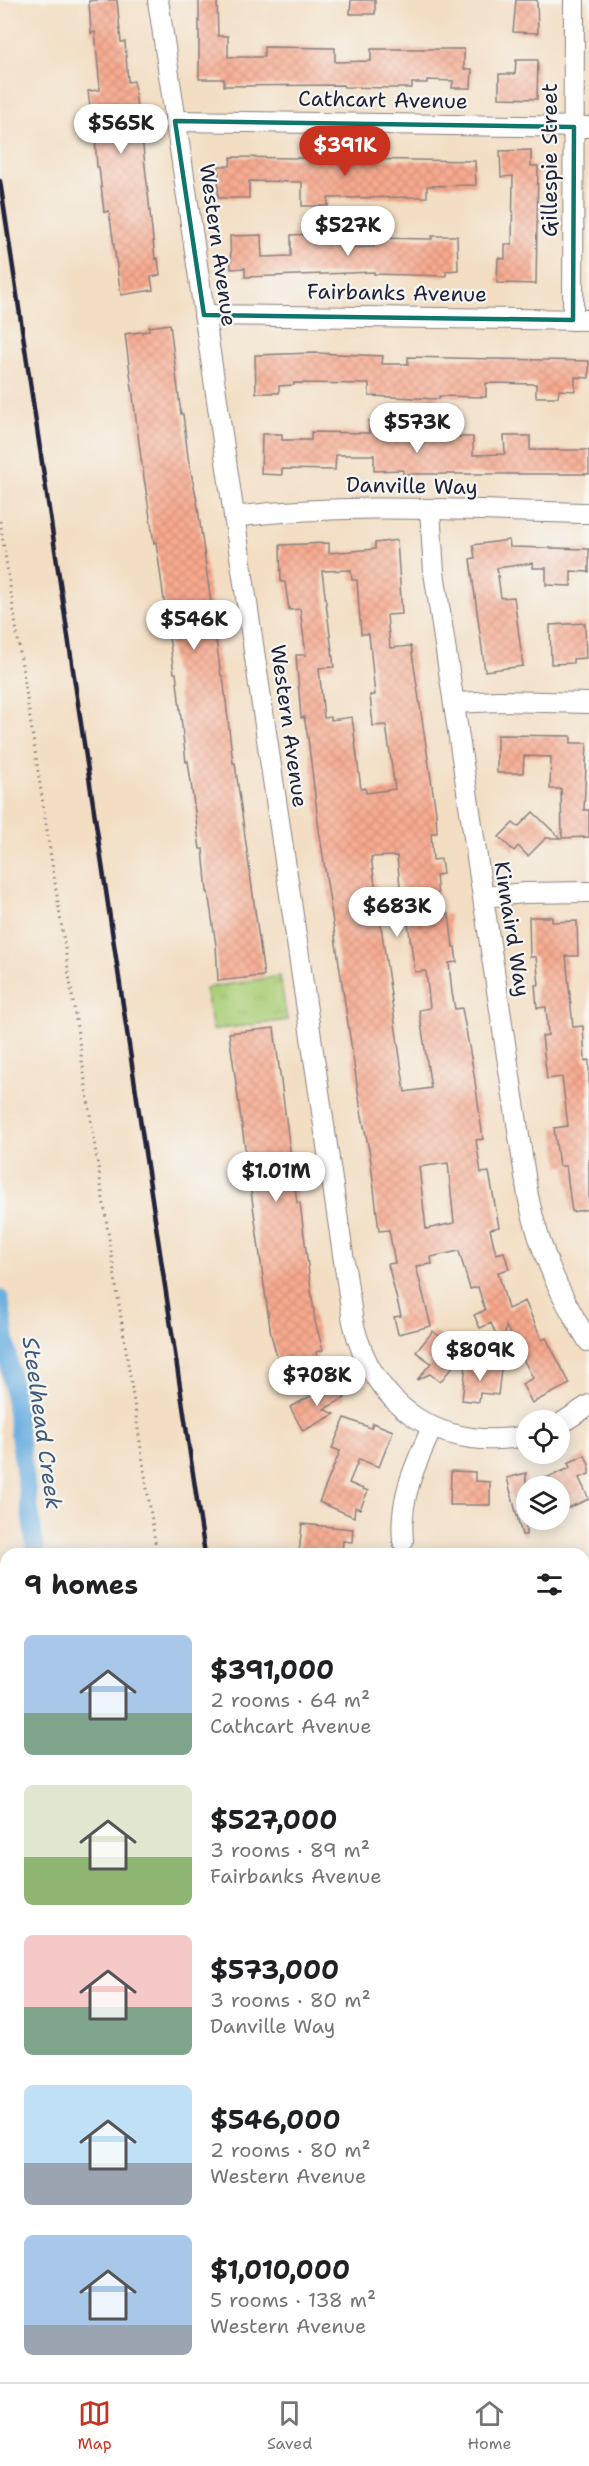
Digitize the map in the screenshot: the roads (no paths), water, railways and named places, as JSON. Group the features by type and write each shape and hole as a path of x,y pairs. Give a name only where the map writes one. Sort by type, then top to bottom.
{"street":[{"name":"Western Avenue","path":"158,0 358,1346 369,1369 383,1389 410,1414 432,1428 457,1436 481,1440 516,1438"},
{"name":"Gillespie Street","path":"574,0 581,127 581,320"},
{"name":"Cathcart Avenue","path":"175,121 581,127"},
{"name":"Fairbanks Avenue","path":"204,315 581,320"},
{"name":"Danville Way","path":"234,517 289,510 346,508 589,513"},
{"name":"Kinnaird Way","path":"430,510 434,572 532,1219 542,1254 556,1287 589,1342"},
{"path":"454,703 499,701 589,703"},
{"path":"483,897 525,893 589,892"},
{"path":"570,1417 589,1405"},
{"path":"403,1541 402,1515 406,1488 432,1428"}],"waterway":[{"name":"Steelhead Creek","path":"0,1299 35,1548"}],"railway":[{"path":"0,181 204,1548"}]}
